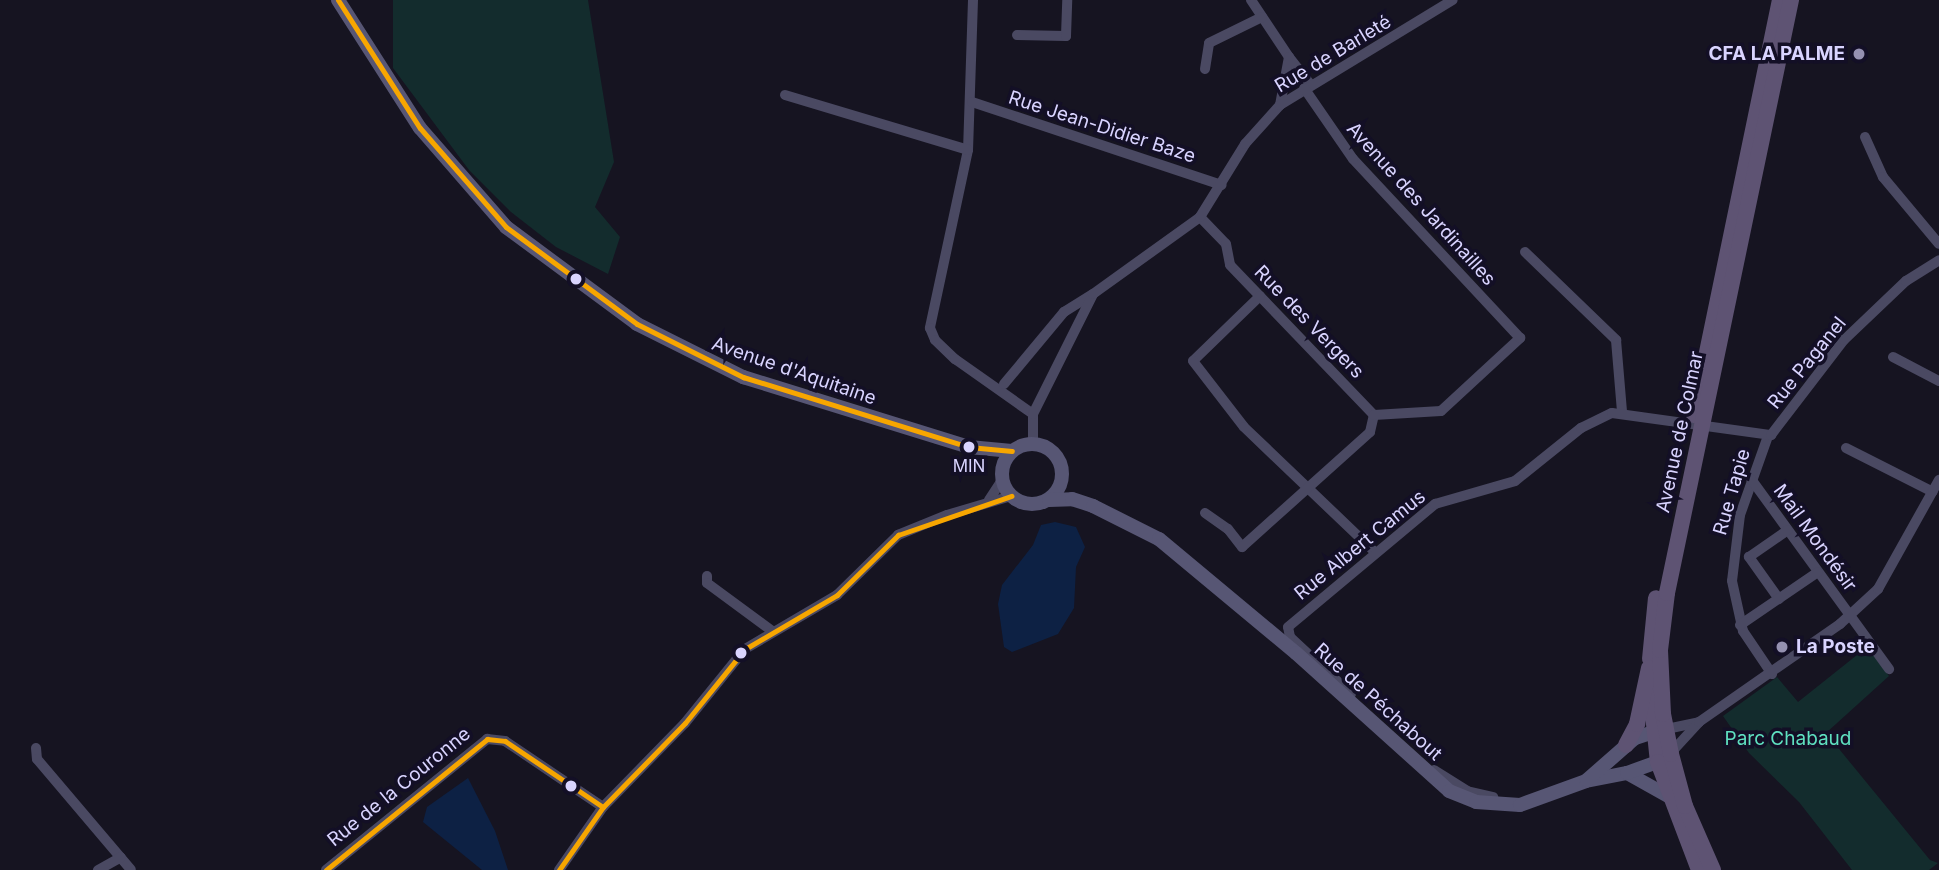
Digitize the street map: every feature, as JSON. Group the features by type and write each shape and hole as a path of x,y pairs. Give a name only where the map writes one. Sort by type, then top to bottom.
{"main road":[{"name":"Avenue de Colmar","path":"1661,725 1663,619 1694,422 1780,0"},
{"name":"Avenue de Colmar","path":"1699,870 1668,796 1661,725 1649,668 1654,605 1791,0"},
{"path":"1626,745 1637,724 1649,668"},
{"name":"Avenue de Colmar","path":"1665,758 1713,870"}],"street":[{"name":"Avenue d'Aquitaine","path":"338,0 434,145 506,227 582,287 636,324 743,377 969,447 1012,451"},
{"path":"973,0 972,102 968,150 930,328 935,340 955,359 1033,414"},
{"path":"1017,35 1066,36 1067,0"},
{"name":"Avenue des Jardinailles","path":"1251,0 1353,159 1520,338 1441,411 1374,415"},
{"name":"Rue de Barleté","path":"1004,384 1064,312 1094,294 1200,217 1245,144 1280,105 1446,2"},
{"path":"1205,69 1209,43 1262,17"},
{"path":"1280,105 1289,57"},
{"path":"785,95 968,150"},
{"name":"Rue Jean-Didier Baze","path":"972,102 1222,185"},
{"path":"1866,137 1883,177 1939,244"},
{"name":"Rue des Vergers","path":"1200,217 1226,244 1230,265 1374,415"},
{"path":"1525,252 1616,340 1622,411 1694,422"},
{"name":"Rue Paganel","path":"1694,422 1768,436 1844,340 1906,281 1938,262"},
{"name":"Rue de Barleté","path":"1033,444 1033,414 1094,294"},
{"path":"1260,296 1193,361 1244,427 1376,553"},
{"path":"1048,331 1065,347"},
{"path":"1893,356 1939,381"},
{"name":"Rue Albert Camus","path":"1544,799 1487,797 1449,781 1290,637 1288,628 1435,504 1515,481 1581,428 1622,411"},
{"path":"1205,513 1228,528 1242,547 1370,432 1374,415"},
{"name":"Rue Tapie","path":"1768,436 1740,515 1731,581 1741,625 1772,674"},
{"path":"559,870 603,807 685,723 727,668 772,631 836,596 898,535 989,500 1011,496 1032,505 1049,500 1062,478 1058,458 1033,444 1012,451 989,500"},
{"name":"Avenue d'Aquitaine","path":"969,447 1002,476"},
{"path":"1846,448 1933,492"},
{"path":"1002,476 1011,496"},
{"name":"Rue de Péchabout","path":"1062,478 1093,506"},
{"name":"Mail Mondésir","path":"1751,479 1889,669"},
{"path":"1665,758 1699,722 1772,674 1850,616 1891,573 1939,480"},
{"name":"Rue de Péchabout","path":"1049,500 1072,499 1093,506 1159,539 1286,644 1449,790 1504,807 1544,799 1586,781 1627,773 1665,758"},
{"path":"1779,598 1749,557 1788,530"},
{"path":"1741,625 1818,572"},
{"path":"707,576 708,583 772,631"},
{"path":"1586,781 1626,745 1670,721 1685,724"},
{"path":"1661,725 1699,722"},
{"name":"Rue de la Couronne","path":"326,870 486,739 505,740 603,807"},
{"path":"36,748 37,759 131,870"},
{"path":"1627,773 1668,796"},
{"path":"98,870 121,857"}],"green space":[{"path":"393,0 588,0 614,162 595,207 620,237 608,274 556,247 511,212 469,170 393,68"},
{"name":"Parc Chabaud","path":"1867,647 1889,676 1826,733 1930,860 1938,863 1929,870 1852,870 1799,802 1749,753 1723,716 1777,677 1798,702"}],"water":[{"path":"1055,522 1076,527 1085,547 1076,567 1074,608 1058,634 1012,652 1004,647 998,604 1002,585 1033,545 1041,525"},
{"path":"468,778 495,831 508,870 482,870 423,822 427,807"}],"transit line":[{"path":"338,0 420,128 506,227 637,324 743,377 969,447 1012,451"},
{"path":"559,870 603,807 685,723 745,649 837,595 898,535 1011,496"},
{"path":"326,870 487,739 505,741 603,807"}],"place":[{"name":"CFA LA PALME","path":"1859,54"},
{"name":"MIN","path":"969,447"},
{"name":"La Poste","path":"1782,647"}]}
